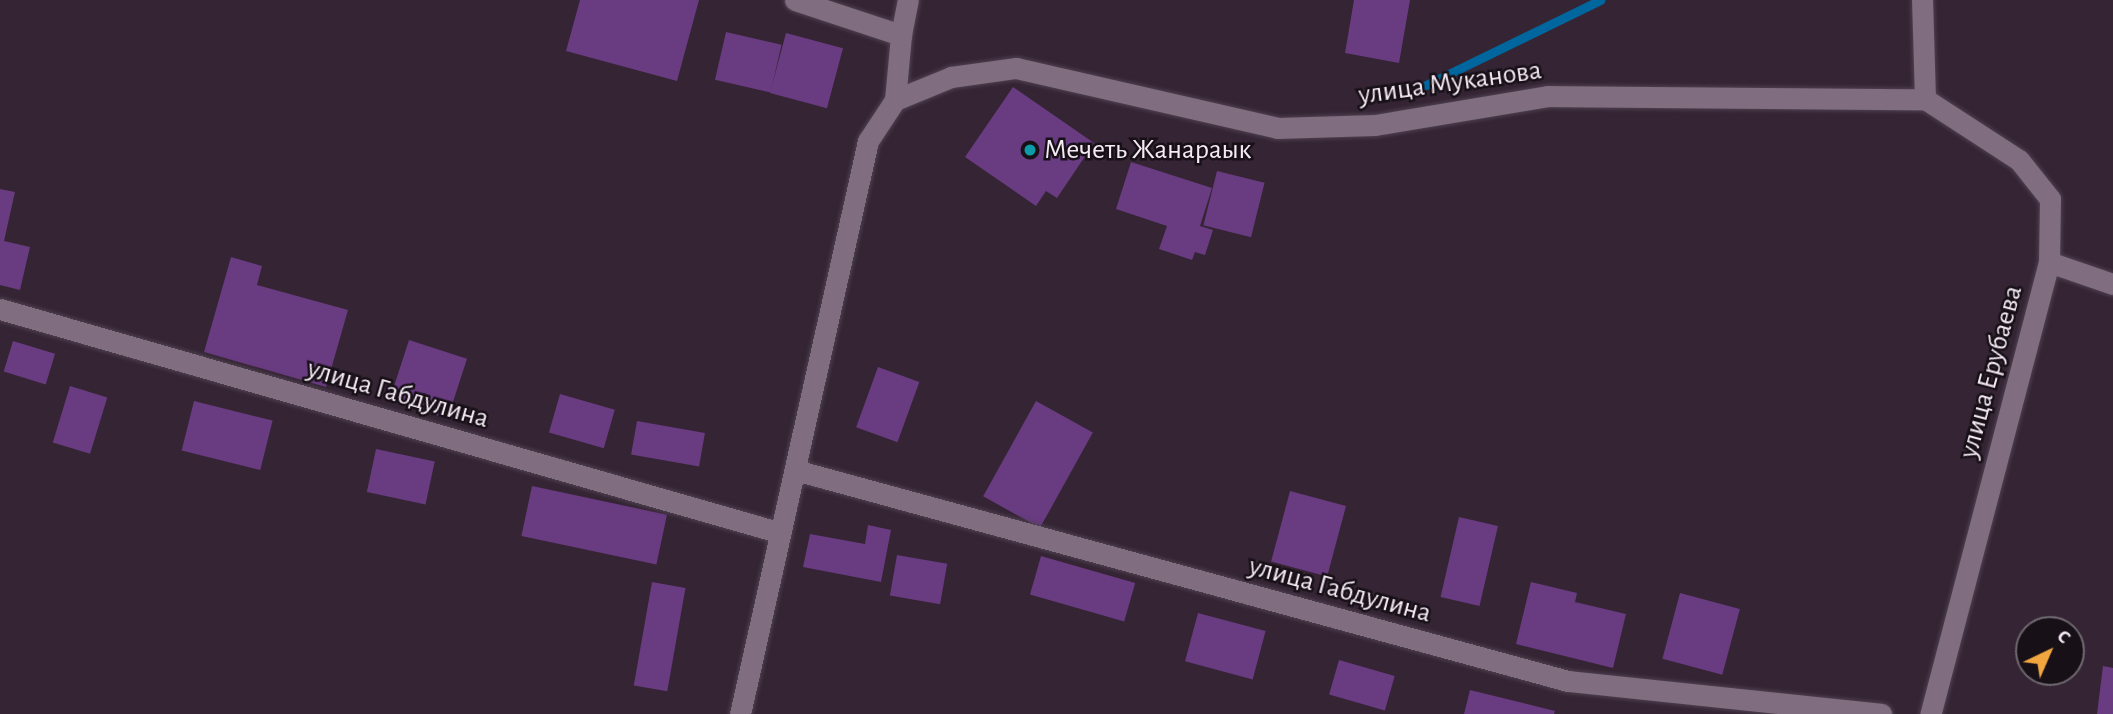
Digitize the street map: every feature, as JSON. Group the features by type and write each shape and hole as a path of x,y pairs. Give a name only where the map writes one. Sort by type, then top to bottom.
{"street":[{"path":"795,0 901,35"},
{"path":"740,714 868,141 895,100 901,35 908,0"},
{"path":"1922,0 1925,99"},
{"name":"улица Муканова","path":"895,100 951,77 1016,68 1278,128 1375,125 1548,96 1925,99"},
{"name":"улица Ерубаева","path":"1925,99 2019,160 2050,199 2049,262 1930,714"},
{"path":"2049,262 2113,284"},
{"name":"улица Габдулина","path":"0,309 780,533"},
{"name":"улица Габдулина","path":"794,470 1568,681 1881,714"}],"building":[{"path":"580,0 699,0 677,81 566,51"},
{"path":"1354,0 1410,0 1399,63 1345,53"},
{"path":"726,32 782,45 771,93 715,80"},
{"path":"786,33 843,48 827,108 770,93"},
{"name":"Мечеть Жанараык","path":"1013,87 1094,143 1057,198 1046,191 1036,206 965,157"},
{"path":"1131,162 1212,188 1200,226 1213,230 1205,255 1195,252 1192,260 1159,249 1167,226 1116,209"},
{"path":"1217,171 1265,183 1251,237 1203,225"},
{"path":"0,189 15,192 4,241 30,247 20,290 0,285"},
{"path":"231,257 262,266 257,285 348,310 326,387 204,352"},
{"path":"409,340 467,359 448,419 390,400"},
{"path":"13,341 55,354 46,384 4,372"},
{"path":"878,367 919,382 897,442 856,427"},
{"path":"70,386 107,397 90,454 53,442"},
{"path":"560,394 615,410 604,448 549,432"},
{"path":"194,401 273,421 260,470 182,450"},
{"path":"1036,401 1093,433 1040,528 983,496"},
{"path":"637,421 705,433 699,466 631,454"},
{"path":"376,449 435,461 426,505 367,492"},
{"path":"532,486 667,515 656,565 521,536"},
{"path":"1290,491 1346,506 1327,577 1271,562"},
{"path":"1459,517 1498,526 1480,606 1441,597"},
{"path":"868,525 891,530 881,582 803,567 810,534 865,544"},
{"path":"897,555 947,564 940,604 890,595"},
{"path":"1041,556 1135,583 1124,621 1030,594"},
{"path":"652,582 685,588 667,691 634,685"},
{"path":"1531,582 1577,593 1575,602 1626,614 1613,668 1516,644"},
{"path":"1680,593 1740,609 1722,675 1662,659"},
{"path":"1198,613 1266,631 1253,679 1185,661"},
{"path":"1339,660 1395,676 1385,711 1329,695"},
{"path":"2103,666 2113,668 2113,714 2097,714"},
{"path":"1470,690 1555,711 1554,714 1464,714"}],"waterway":[{"path":"1426,85 1600,0"}],"place":[{"name":"Мечеть Жанараык","path":"1030,150"}]}
